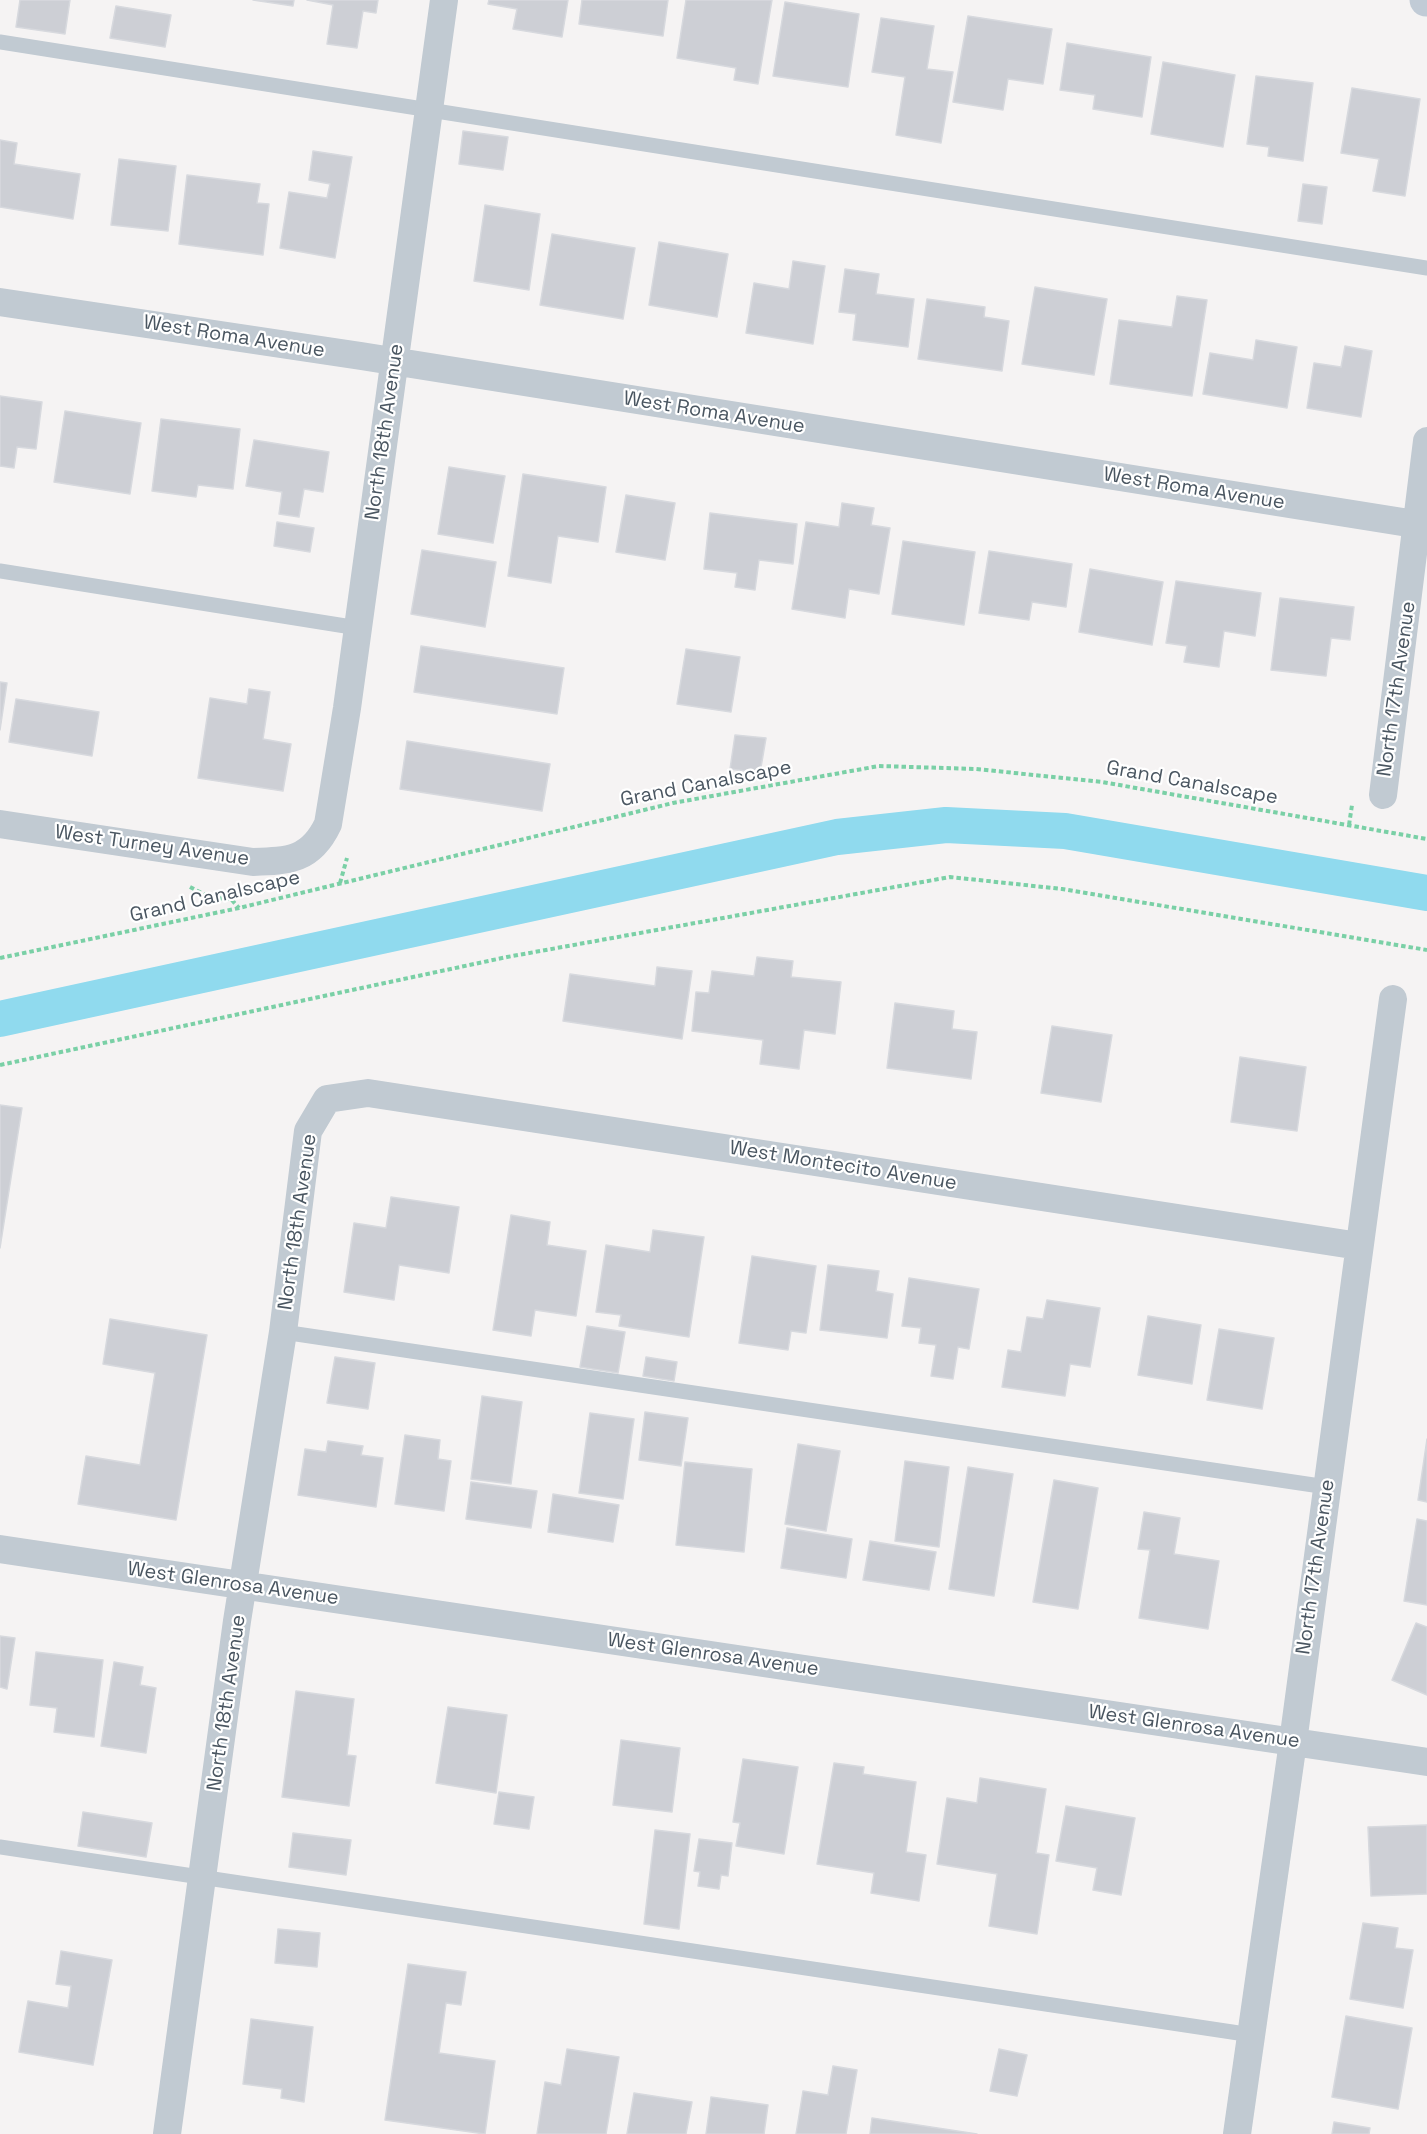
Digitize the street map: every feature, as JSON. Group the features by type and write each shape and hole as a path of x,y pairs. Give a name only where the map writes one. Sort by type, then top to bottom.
{"street":[{"name":"North 18th Avenue","path":"304,855 321,840 328,824 358,628 444,0"},
{"name":"West Roma Avenue","path":"0,302 395,362 1422,526"},
{"name":"North 17th Avenue","path":"1383,795 1412,568 1422,526 1427,441"},
{"name":"West Turney Avenue","path":"0,824 253,862 280,861 304,855"},
{"name":"North 17th Avenue","path":"1237,2134 1293,1742 1393,999"},
{"name":"West Montecito Avenue","path":"327,1099 368,1093 1359,1246"},
{"name":"North 18th Avenue","path":"167,2134 243,1585 282,1332 308,1131 327,1099"},
{"name":"West Glenrosa Avenue","path":"0,1549 1427,1762"}],"lane":[{"path":"0,42 1427,268"},
{"path":"0,571 358,628"},
{"path":"282,1332 1327,1487"},
{"path":"0,1847 1252,2035"}],"path":[{"name":"Grand Canalscape","path":"0,958 239,908 673,803 879,766 976,769 1102,782 1427,839"},
{"path":"0,1065 507,957 950,877 1062,889 1427,950"}],"building":[{"path":"20,0 70,0 65,34 16,27"},
{"path":"253,0 294,0 293,6"},
{"path":"307,0 378,0 376,13 363,11 357,48 327,44 333,5"},
{"path":"489,0 568,0 562,37 513,29 517,9 488,4"},
{"path":"582,0 668,0 663,36 579,24"},
{"path":"686,0 772,0 758,84 734,80 736,68 677,58"},
{"path":"785,2 859,14 848,87 773,76"},
{"path":"116,6 171,15 165,47 110,38"},
{"path":"968,16 1052,29 1043,84 1008,79 1003,110 953,102"},
{"path":"881,18 934,26 927,69 953,72 941,143 896,135 905,77 872,72"},
{"path":"1067,43 1151,57 1142,117 1093,109 1095,95 1060,90"},
{"path":"1163,62 1235,75 1223,147 1151,134"},
{"path":"1256,76 1313,83 1303,161 1268,156 1269,147 1247,144"},
{"path":"1352,88 1420,99 1405,196 1373,191 1379,159 1341,153"},
{"path":"463,131 508,137 503,170 459,164"},
{"path":"0,140 17,143 14,164 80,174 73,219 0,207"},
{"path":"313,151 352,157 335,258 280,248 289,192 327,198 330,184 309,180"},
{"path":"119,159 176,166 168,231 111,225"},
{"path":"187,175 260,184 257,203 269,204 263,255 179,244"},
{"path":"1303,184 1327,187 1322,224 1298,221"},
{"path":"485,205 540,214 529,290 474,281"},
{"path":"552,234 635,248 623,319 540,305"},
{"path":"659,242 728,254 717,317 649,305"},
{"path":"793,261 825,266 813,344 746,333 754,283 789,289"},
{"path":"845,269 879,274 876,294 914,299 908,347 853,340 856,314 839,312"},
{"path":"1035,287 1107,299 1094,375 1022,364"},
{"path":"1177,296 1207,300 1192,396 1110,384 1119,320 1172,327"},
{"path":"927,299 985,307 984,317 1009,321 1002,371 918,359"},
{"path":"1256,340 1297,347 1287,408 1203,394 1210,353 1253,360"},
{"path":"1345,346 1372,351 1361,417 1307,408 1314,363 1341,367"},
{"path":"0,396 42,402 36,449 17,447 14,468 0,466"},
{"path":"65,411 141,423 130,494 54,482"},
{"path":"161,419 240,429 233,489 198,485 196,497 152,491"},
{"path":"254,440 329,452 323,492 304,489 299,517 279,514 282,492 246,486"},
{"path":"449,467 505,476 493,543 438,534"},
{"path":"523,474 606,487 598,542 558,536 551,583 508,576"},
{"path":"626,495 675,503 665,560 616,552"},
{"path":"842,503 874,508 871,525 890,528 879,594 849,589 845,618 792,609 806,522 839,527"},
{"path":"710,513 797,524 793,564 759,560 755,590 735,587 737,573 704,569"},
{"path":"277,522 314,528 310,552 274,546"},
{"path":"903,541 975,552 964,625 892,614"},
{"path":"422,550 496,562 485,627 411,614"},
{"path":"989,551 1072,564 1066,607 1032,602 1029,620 979,613"},
{"path":"1090,569 1163,582 1152,645 1079,632"},
{"path":"1176,581 1261,593 1255,636 1224,631 1219,667 1184,662 1187,646 1166,643"},
{"path":"1280,598 1354,607 1350,640 1331,638 1326,676 1271,670"},
{"path":"421,646 564,668 557,714 414,692"},
{"path":"686,649 740,657 731,712 677,704"},
{"path":"0,682 7,683 0,730"},
{"path":"249,689 270,692 263,739 291,744 283,791 198,778 210,698 247,704"},
{"path":"16,699 99,712 92,756 9,742"},
{"path":"735,735 766,738 760,773 730,769"},
{"path":"407,741 550,764 542,811 400,789"},
{"path":"757,957 793,961 791,977 841,982 835,1034 804,1030 799,1069 760,1064 763,1040 692,1031 696,992 709,993 712,971 754,976"},
{"path":"657,967 692,971 682,1039 563,1021 570,974 655,986"},
{"path":"895,1003 954,1011 952,1029 977,1032 971,1079 887,1068"},
{"path":"1052,1026 1112,1035 1101,1102 1041,1093"},
{"path":"1240,1057 1306,1067 1297,1131 1231,1122"},
{"path":"0,1105 22,1108 0,1248"},
{"path":"391,1197 459,1207 449,1273 399,1265 394,1300 344,1292 354,1223 386,1228"},
{"path":"511,1215 550,1222 547,1245 586,1251 576,1316 535,1310 531,1336 493,1330"},
{"path":"653,1230 704,1237 689,1337 619,1326 621,1315 596,1312 606,1245 650,1252"},
{"path":"752,1256 816,1266 806,1333 791,1331 788,1350 739,1343"},
{"path":"828,1265 879,1271 876,1291 893,1294 887,1338 820,1330"},
{"path":"909,1278 979,1289 969,1349 958,1347 953,1379 931,1376 936,1345 919,1343 921,1328 902,1326"},
{"path":"1047,1300 1100,1308 1090,1367 1070,1364 1065,1396 1002,1387 1008,1350 1021,1352 1027,1317 1043,1319"},
{"path":"1148,1316 1201,1325 1192,1384 1138,1375"},
{"path":"110,1319 207,1335 176,1520 78,1504 86,1456 140,1465 155,1373 103,1364"},
{"path":"587,1326 625,1332 618,1373 580,1367"},
{"path":"1219,1329 1274,1338 1262,1409 1207,1400"},
{"path":"335,1357 375,1363 368,1409 327,1403"},
{"path":"646,1357 677,1362 674,1381 643,1376"},
{"path":"482,1396 522,1402 511,1484 471,1479"},
{"path":"645,1412 688,1418 681,1466 639,1460"},
{"path":"590,1413 634,1419 623,1499 579,1493"},
{"path":"405,1435 440,1440 438,1459 451,1461 444,1511 395,1504"},
{"path":"1427,1439 1427,1502 1418,1500"},
{"path":"328,1441 363,1446 361,1455 383,1458 376,1507 298,1495 305,1449 326,1452"},
{"path":"798,1444 840,1451 826,1531 785,1524"},
{"path":"905,1461 949,1467 939,1547 895,1541"},
{"path":"685,1462 752,1469 744,1552 676,1545"},
{"path":"968,1467 1013,1474 994,1596 949,1589"},
{"path":"1054,1480 1098,1488 1078,1609 1033,1602"},
{"path":"471,1482 537,1491 531,1528 466,1519"},
{"path":"553,1494 619,1505 613,1542 548,1532"},
{"path":"1144,1512 1180,1518 1174,1554 1219,1561 1208,1629 1139,1618 1150,1550 1138,1549"},
{"path":"1417,1519 1427,1521 1427,1605 1404,1601"},
{"path":"787,1528 852,1539 846,1578 781,1568"},
{"path":"870,1541 936,1552 929,1590 863,1580"},
{"path":"1416,1623 1427,1627 1427,1695 1392,1680"},
{"path":"0,1636 15,1638 7,1689 0,1687"},
{"path":"36,1652 103,1660 94,1737 54,1732 57,1708 30,1705"},
{"path":"114,1662 143,1667 140,1685 156,1688 146,1753 101,1746"},
{"path":"296,1691 354,1699 347,1755 356,1756 349,1806 282,1797"},
{"path":"448,1707 507,1715 496,1793 436,1783"},
{"path":"621,1740 680,1748 672,1812 613,1805"},
{"path":"743,1759 798,1767 784,1854 736,1846 740,1823 733,1822"},
{"path":"834,1763 864,1767 863,1774 916,1782 906,1852 926,1855 919,1901 871,1893 874,1873 817,1864"},
{"path":"980,1778 1046,1789 1036,1853 1049,1855 1037,1934 989,1926 997,1874 937,1864 947,1798 977,1803"},
{"path":"499,1792 534,1797 529,1829 494,1824"},
{"path":"1066,1806 1135,1818 1121,1895 1093,1890 1097,1868 1056,1861"},
{"path":"83,1812 152,1823 146,1857 78,1846"},
{"path":"1427,1825 1427,1894 1371,1896 1368,1827"},
{"path":"655,1830 690,1834 679,1929 644,1924"},
{"path":"293,1833 351,1840 346,1875 289,1867"},
{"path":"699,1839 732,1843 728,1876 721,1875 719,1889 698,1886 700,1872 694,1871"},
{"path":"1363,1923 1398,1928 1395,1948 1413,1950 1403,2008 1350,1999"},
{"path":"278,1929 320,1933 317,1967 275,1963"},
{"path":"61,1951 112,1960 93,2065 19,2052 28,2001 68,2008 71,1986 56,1984"},
{"path":"408,1964 466,1972 461,2005 446,2003 439,2053 495,2061 485,2134 385,2120"},
{"path":"1346,2016 1412,2028 1398,2109 1332,2097"},
{"path":"251,2019 313,2027 304,2102 281,2098 282,2089 243,2084"},
{"path":"567,2049 619,2057 606,2134 537,2134 545,2082 561,2085"},
{"path":"999,2049 1027,2055 1017,2096 990,2091"},
{"path":"833,2066 857,2070 846,2134 796,2134 803,2091 828,2095"},
{"path":"634,2093 692,2102 686,2134 627,2134"},
{"path":"711,2097 768,2105 764,2134 706,2134"},
{"path":"872,2118 977,2134 870,2134"},
{"path":"1334,2122 1370,2128 1369,2134 1332,2134"}],"waterway":[{"path":"0,1019 837,837 946,825 1065,831 1427,893"}]}
